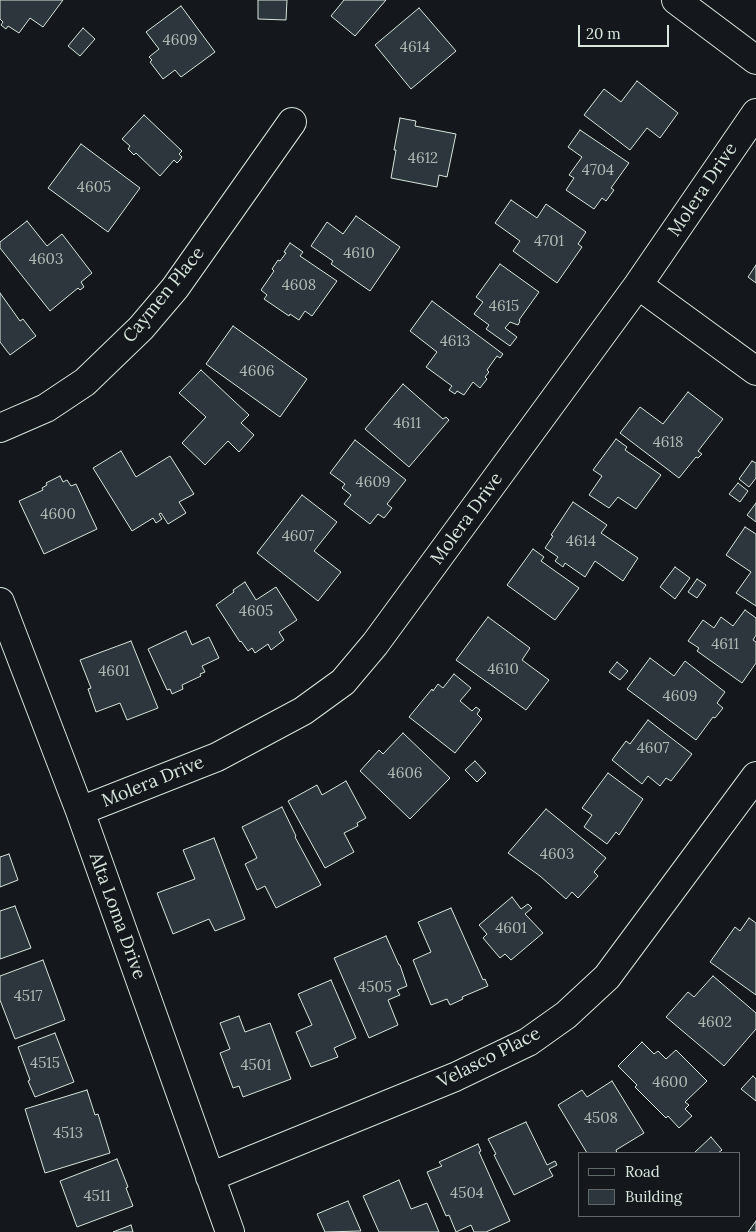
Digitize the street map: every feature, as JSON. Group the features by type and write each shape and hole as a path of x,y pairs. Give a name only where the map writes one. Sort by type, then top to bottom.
{"street":[{"path":"676,0 756,60"},
{"name":"Molera Drive","path":"80,811 217,757 304,711 343,682 375,644 638,285 756,113"},
{"name":"Caymen Place","path":"0,428 46,408 85,382 141,328 175,288 292,122"},
{"path":"638,285 756,370"},
{"name":"Alta Loma Drive","path":"0,602 80,811 230,1232"},
{"name":"Velasco Place","path":"210,1177 455,1077 528,1042 566,1015 607,977 756,776"}],"building":[{"path":"0,0 63,0 43,27 30,18 19,33 8,26 6,29 1,25 3,22 0,19"},
{"path":"258,0 287,0 286,20 258,19"},
{"path":"344,0 386,0 355,36 331,16"},
{"path":"181,6 215,52 181,77 175,70 163,79 150,62 152,60 149,57 159,49 146,32"},
{"path":"419,8 456,51 411,89 375,45"},
{"path":"83,28 95,39 80,56 68,46"},
{"path":"637,81 678,113 660,138 647,128 630,150 584,115 604,89 621,102"},
{"path":"144,115 182,151 179,154 182,157 180,160 177,163 174,160 160,176 136,153 134,155 128,149 130,146 122,139"},
{"path":"400,118 416,121 415,126 456,134 447,177 439,175 437,187 391,178"},
{"path":"580,130 629,163 611,188 614,190 606,201 602,198 594,209 566,190 574,178 569,175 582,157 568,147"},
{"path":"81,144 140,188 108,232 48,188"},
{"path":"511,200 537,218 546,204 586,232 578,244 582,247 557,283 513,251 520,241 495,223"},
{"path":"356,216 400,247 370,291 331,264 333,261 311,246 327,222 343,234"},
{"path":"27,221 47,246 62,234 92,273 81,282 84,287 80,290 78,288 50,311 0,248 0,242"},
{"path":"290,243 303,252 300,256 337,281 312,316 305,311 299,320 290,314 289,316 264,299 267,295 261,290 274,271 272,269 278,260 280,261 286,253 284,252"},
{"path":"500,264 539,292 519,320 518,325 510,322 505,328 517,337 510,346 486,329 489,325 474,314 483,302 476,297"},
{"path":"756,265 756,283 748,277"},
{"path":"0,293 20,321 23,319 36,336 10,355 0,342"},
{"path":"432,301 503,354 500,358 497,356 487,370 489,372 485,377 487,379 480,388 473,382 464,395 457,391 455,394 449,390 452,386 426,367 437,352 410,331"},
{"path":"233,326 307,379 280,417 206,364"},
{"path":"201,370 249,415 241,423 254,435 239,452 228,441 205,465 182,443 206,417 179,393"},
{"path":"403,384 443,419 446,417 449,420 409,467 365,429"},
{"path":"688,392 723,419 698,451 702,454 698,458 696,457 679,478 620,433 640,407 663,424"},
{"path":"616,439 627,447 625,450 661,475 636,509 618,497 609,508 589,495 602,476 593,470"},
{"path":"355,440 406,480 387,504 392,508 384,518 378,514 370,524 344,504 351,495 342,488 345,484 330,473"},
{"path":"121,451 136,477 170,456 194,494 179,502 186,513 168,524 161,513 159,514 162,519 156,523 153,518 132,531 93,468"},
{"path":"752,461 756,463 756,478 749,487 739,479"},
{"path":"60,476 63,482 67,480 71,486 76,484 97,529 44,554 19,501 43,490 42,488 47,485 46,483"},
{"path":"738,483 748,491 740,502 729,494"},
{"path":"302,495 337,522 314,551 341,572 318,601 257,553"},
{"path":"573,502 607,525 601,533 638,558 623,581 595,561 585,577 565,563 563,567 555,561 558,557 545,548 553,536 551,535"},
{"path":"756,503 756,522 747,515"},
{"path":"745,527 756,534 756,606 736,593 751,572 726,555"},
{"path":"533,549 544,557 541,561 579,588 555,620 507,585"},
{"path":"675,567 690,578 675,599 660,587"},
{"path":"697,579 706,585 697,598 688,592"},
{"path":"245,582 256,600 276,587 297,620 279,632 284,640 271,650 268,644 255,653 252,648 248,651 216,605"},
{"path":"745,610 756,618 756,635 753,640 756,642 756,663 742,683 697,651 699,648 688,641 703,620 714,628 721,617 733,626"},
{"path":"488,617 530,648 522,660 549,680 526,710 456,660"},
{"path":"186,631 192,645 209,637 219,658 202,666 205,672 200,674 201,676 182,685 183,689 172,694 170,689 167,690 148,649"},
{"path":"131,641 158,708 127,720 120,703 96,712 88,689 91,688 80,660"},
{"path":"650,658 674,676 685,661 725,692 717,703 723,708 715,718 713,717 696,740 627,689"},
{"path":"617,662 628,671 620,680 609,672"},
{"path":"454,674 471,688 460,701 472,711 476,707 480,710 477,714 482,719 455,753 409,717 432,689 433,691 438,684 443,688"},
{"path":"648,720 692,754 671,781 666,778 660,786 648,776 642,784 612,760 626,741 630,744"},
{"path":"403,733 450,778 410,819 360,771 379,750 383,754"},
{"path":"475,761 486,773 477,782 465,770"},
{"path":"608,773 643,799 619,835 616,832 607,844 584,827 592,815 582,808"},
{"path":"346,781 366,818 357,823 358,826 344,833 354,852 325,868 288,801 317,785 322,795"},
{"path":"282,807 295,837 321,885 276,908 265,886 257,890 245,864 257,858 242,827"},
{"path":"546,809 606,858 594,872 598,876 578,898 572,892 566,899 540,876 508,853"},
{"path":"214,838 245,919 215,931 209,919 173,934 157,893 195,879 183,850"},
{"path":"9,854 18,880 0,887 0,857"},
{"path":"512,897 521,909 528,904 532,908 525,914 543,933 511,960 505,954 500,958 483,938 487,934 479,925"},
{"path":"15,906 31,948 0,959 0,911"},
{"path":"451,908 483,980 485,979 488,986 462,997 463,999 450,1005 447,999 431,1005 413,960 431,952 418,922"},
{"path":"749,918 756,923 756,995 710,962 735,927 740,931"},
{"path":"386,936 400,965 407,986 397,990 400,995 388,1000 398,1025 369,1038 334,958"},
{"path":"43,960 65,1020 15,1039 0,1000 0,976"},
{"path":"713,976 756,1013 756,1029 724,1066 666,1017 688,992 694,997"},
{"path":"331,980 356,1038 334,1048 338,1057 311,1067 296,1032 312,1025 298,994"},
{"path":"239,1016 245,1032 270,1023 291,1079 243,1097 239,1086 233,1088 220,1053 230,1049 220,1023"},
{"path":"55,1033 74,1082 35,1097 18,1047"},
{"path":"642,1042 654,1054 658,1051 666,1059 676,1050 707,1081 685,1102 689,1105 685,1109 692,1116 679,1128 668,1116 666,1118 635,1087 637,1085 618,1066"},
{"path":"753,1076 756,1079 756,1101 741,1089"},
{"path":"612,1081 644,1133 616,1150 617,1152 586,1152 558,1105 582,1090 587,1097"},
{"path":"87,1090 95,1115 98,1114 110,1153 45,1173 25,1109"},
{"path":"526,1122 547,1165 555,1161 557,1165 549,1169 553,1176 514,1195 488,1139"},
{"path":"711,1137 722,1150 719,1152 695,1152"},
{"path":"478,1144 481,1151 479,1152 510,1221 486,1232 474,1232 471,1225 456,1232 449,1215 446,1216 427,1172 442,1166 439,1162"},
{"path":"117,1159 133,1206 77,1227 60,1181"},
{"path":"399,1180 411,1209 427,1203 439,1232 379,1232 363,1196"},
{"path":"348,1201 361,1231 325,1232 317,1214"},
{"path":"756,1221 756,1232 748,1232"},
{"path":"131,1225 133,1232 113,1232"}]}
